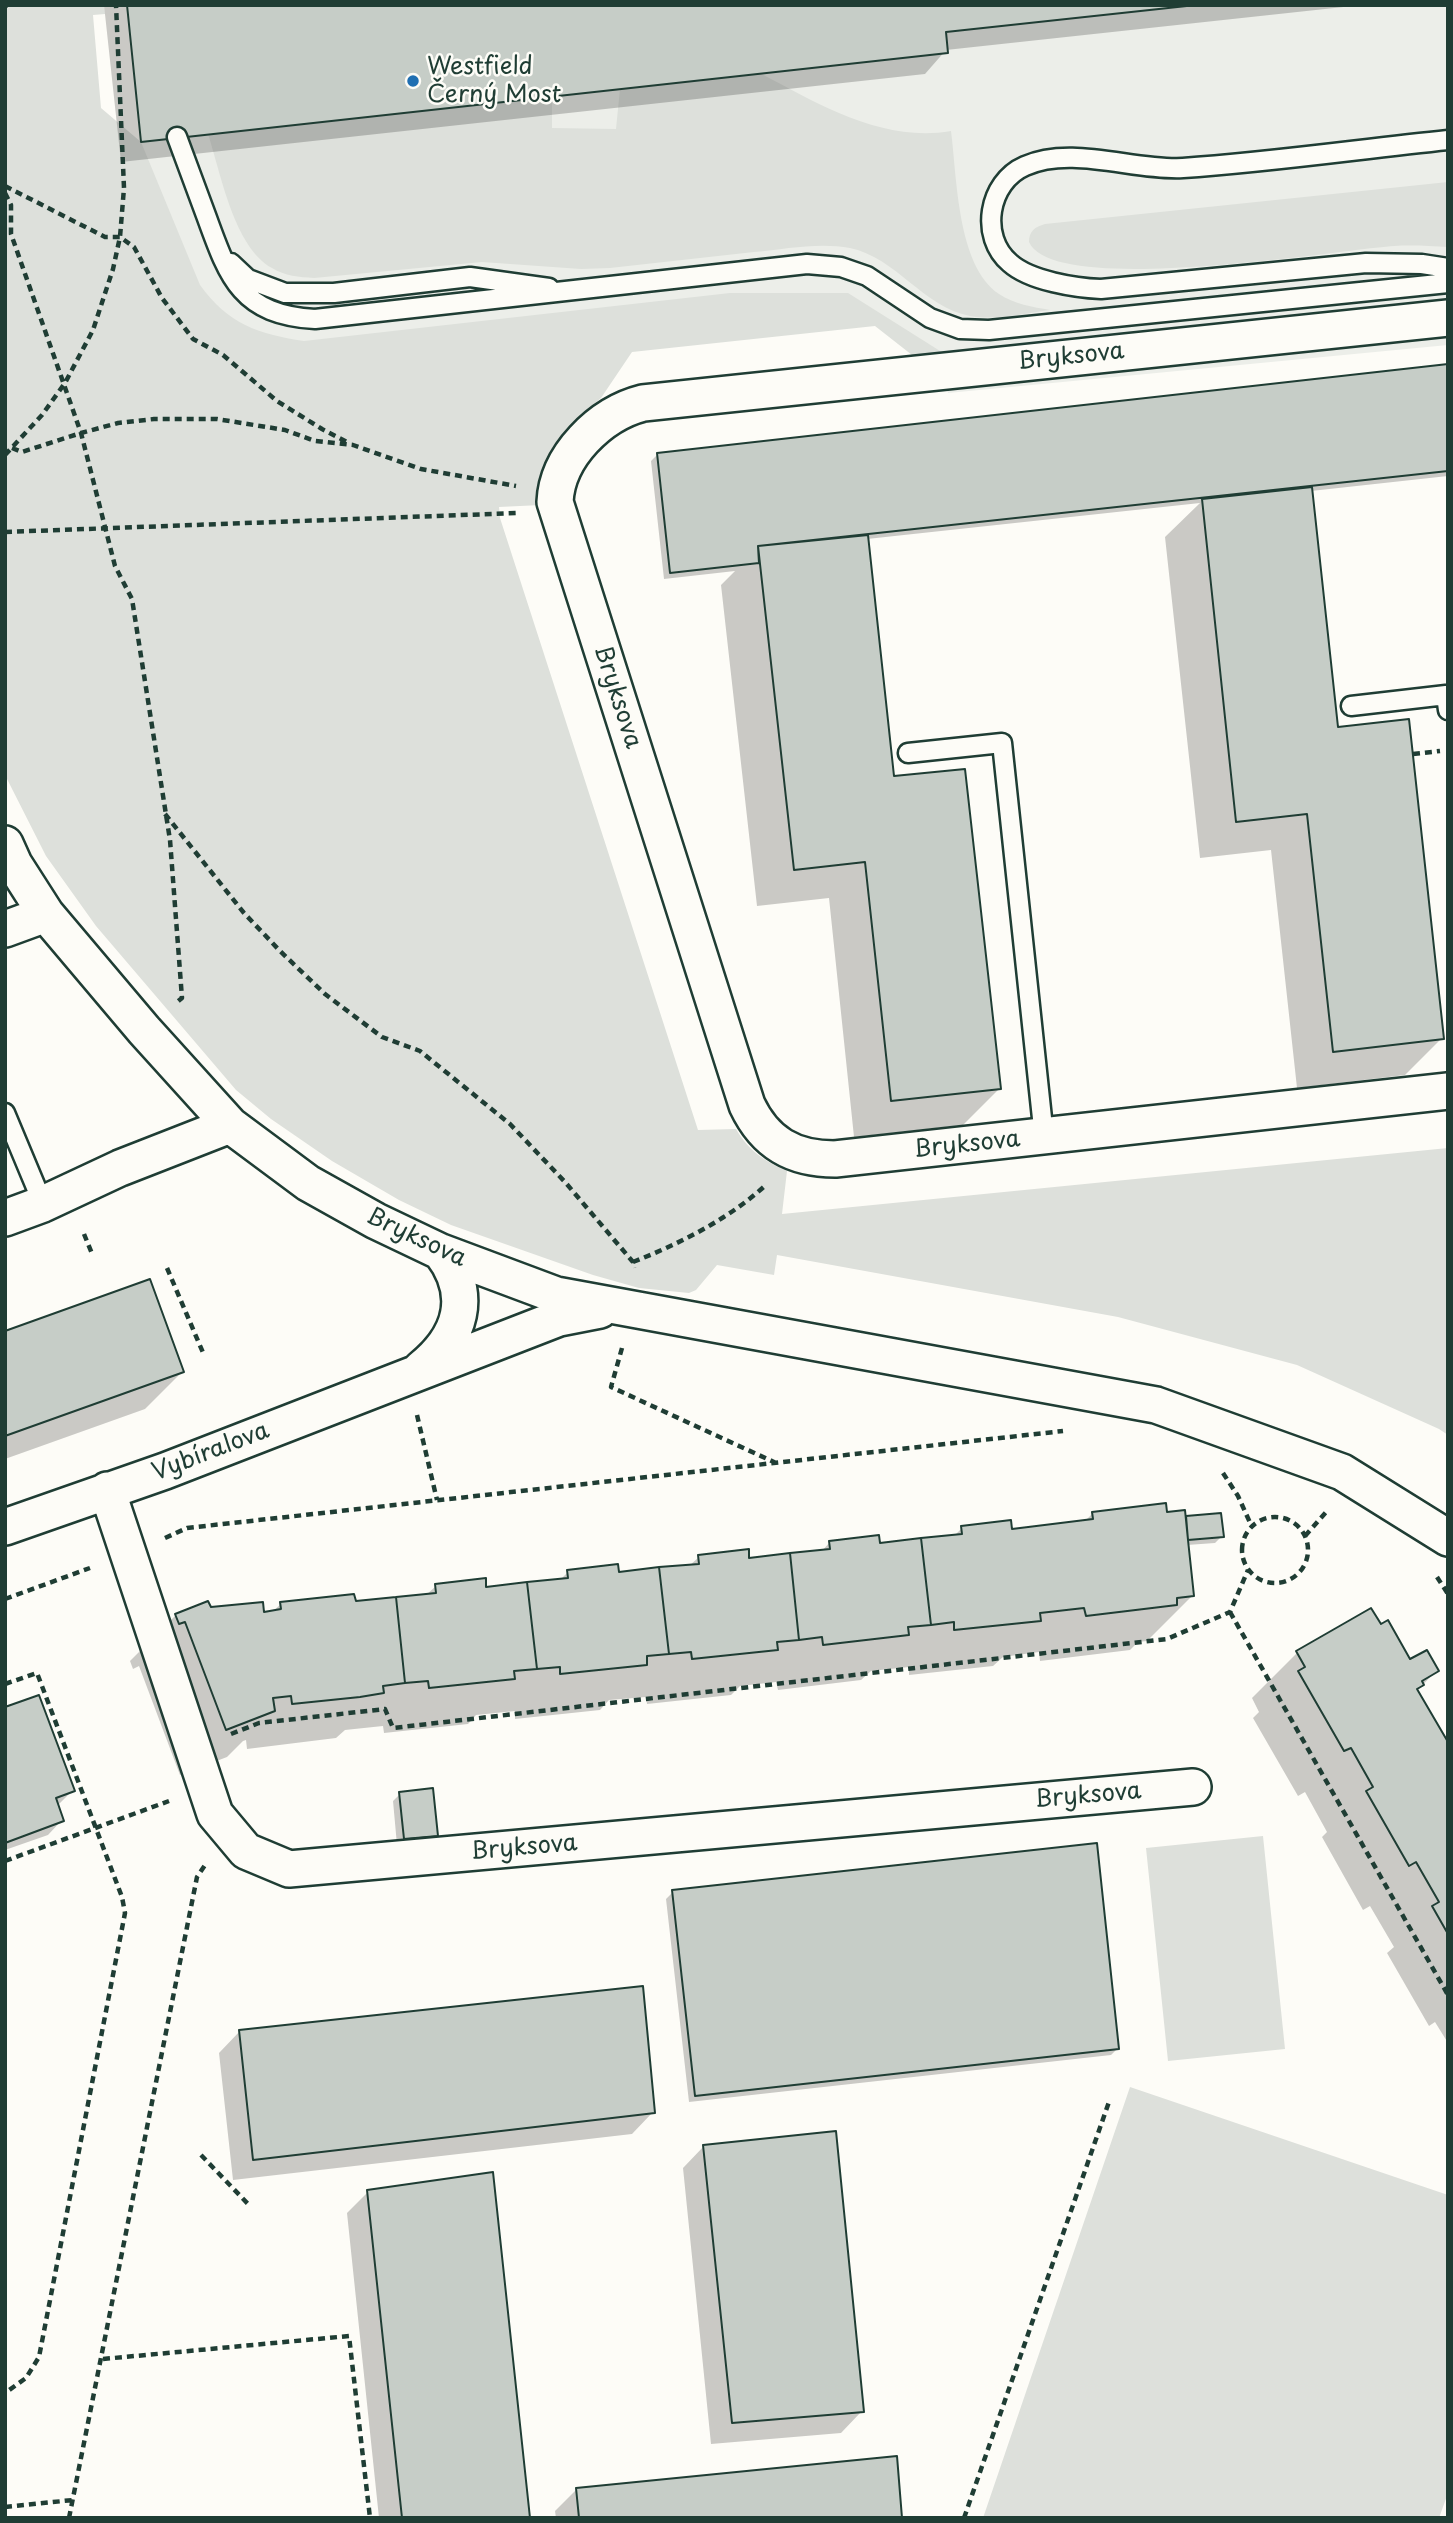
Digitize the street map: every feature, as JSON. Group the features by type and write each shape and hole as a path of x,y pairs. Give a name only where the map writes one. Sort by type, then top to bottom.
{"street":[{"name":"Bryksova","path":"1448,318 643,403 627,407 592,430 563,470 556,493 557,512 747,1105 766,1136 779,1145 818,1159 1044,1137 1448,1091"},
{"name":"Bryksova","path":"5,844 14,864 46,914 144,1030 230,1125 308,1183 376,1221 441,1252 556,1295 1156,1405 1342,1472 1448,1538"},
{"path":"5,929 46,914"},
{"path":"5,1218 43,1204 120,1168 230,1125"},
{"path":"410,1376 447,1345 455,1329 460,1288 452,1266 441,1252"},
{"name":"Vybíralova","path":"5,1527 165,1471 559,1318 586,1311 626,1309"},
{"name":"Bryksova","path":"107,1490 215,1814 246,1852 289,1869 1193,1787"}],"lane":[{"path":"177,137 234,282 248,297 266,309 291,317 315,319 807,264 841,267 867,276 930,318 960,329 989,330 1448,283"},
{"path":"1448,140 1180,168 1071,159 1039,161 1022,167 1008,177 997,191 991,221 999,251 1010,264 1026,273 1080,288 1101,289 1366,263 1422,264 1448,268"},
{"path":"218,247 248,279 285,293 334,293 470,277 487,277 543,288 590,289"},
{"path":"1351,706 1446,695 1448,710"},
{"path":"908,753 1002,743 1044,1137"},
{"path":"5,1113 43,1204"}],"path":[{"path":"5,456 42,415 65,383 93,330 113,269 120,237 124,160 116,5"},
{"path":"5,186 105,237 120,237 134,247 162,298 193,339 223,355 277,401 322,429 353,445 421,469 518,486"},
{"path":"5,193 11,205 11,234 81,433 115,566 132,599 170,840 182,998 173,1005"},
{"path":"12,447 22,452 118,423 154,419 217,419 285,430 315,440 353,445"},
{"path":"5,532 557,512"},
{"path":"1413,754 1440,751"},
{"path":"165,814 244,913 280,951 325,994 372,1030 382,1037 420,1051 510,1125 565,1182 633,1262 639,1288 626,1309 611,1387 777,1463"},
{"path":"633,1262 656,1253 724,1217 771,1181"},
{"path":"84,1234 93,1256"},
{"path":"167,1268 204,1355"},
{"path":"410,1376 437,1500"},
{"path":"154,1543 187,1528 1065,1431"},
{"path":"1218,1465 1238,1496 1252,1527"},
{"path":"1305,1536 1332,1505"},
{"path":"1270,1518 1280,1518 1299,1528 1305,1536 1307,1557 1296,1576 1276,1584 1256,1577 1248,1570 1242,1552 1246,1535 1252,1527 1270,1518"},
{"path":"5,1598 94,1566"},
{"path":"193,1748 259,1723 385,1709 393,1728 1167,1639 1230,1612 1248,1570"},
{"path":"1427,1570 1438,1578 1448,1594"},
{"path":"1230,1612 1448,1995"},
{"path":"5,1684 37,1674 122,1897 125,1913 39,2357 26,2378 5,2393"},
{"path":"5,1861 175,1798"},
{"path":"69,2518 103,2359 197,1877 229,1831"},
{"path":"964,2518 1110,2099"},
{"path":"201,2155 249,2205"},
{"path":"103,2359 349,2336 370,2518"},
{"path":"5,2507 73,2500"}],"shaded area":[{"path":"5,5 104,5 105,14 93,15 101,108 141,142 200,285 233,318 258,330 304,341 730,293 848,293 948,356 912,355 875,326 632,352 601,398 579,417 558,444 541,505 499,507 500,518 698,1130 736,1129 758,1154 787,1171 782,1214 1448,1148 1448,1435 1297,1365 1118,1317 777,1255 774,1275 717,1265 696,1290 689,1293 639,1288 593,1275 451,1225 399,1200 332,1161 271,1119 236,1090 96,926 46,856 5,775"},
{"path":"127,5 1448,5 1448,345 948,393 937,353 849,302 268,362 186,304 141,142"},
{"path":"760,73 828,108 876,126 926,133 951,131 962,219 975,263 985,281 999,294 1017,303 1050,310 1000,317 970,316 938,303 867,253 826,246 610,268 581,269 482,262 314,278 292,276 272,268 259,258 248,244 231,208 208,134 552,96 552,128 616,129 620,89"},
{"path":"1448,182 1448,247 1394,246 1260,261 1140,269 1088,267 1049,258 1029,242 1033,230 1045,224"},
{"path":"1263,1836 1285,2049 1168,2061 1146,1848"},
{"path":"1130,2087 1448,2195 1448,2493 1439,2518 983,2518"}],"building":[{"name":"Westfield Černý Most","path":"127,5 1196,5 946,32 948,53 141,142"},
{"path":"1448,364 1448,471 758,546 759,563 670,573 657,453"},
{"path":"1312,487 1338,727 1409,719 1444,1039 1333,1052 1307,814 1236,822 1202,499"},
{"path":"868,535 894,776 965,769 1001,1089 891,1101 865,862 794,870 758,546"},
{"path":"150,1279 184,1372 5,1436 5,1331"},
{"path":"1166,1503 1167,1512 1185,1510 1194,1596 1177,1598 1177,1605 1086,1616 1084,1608 1040,1613 1041,1621 954,1630 954,1622 931,1625 921,1538 962,1534 961,1526 1011,1520 1012,1529 1093,1519 1092,1512"},
{"path":"1221,1513 1224,1537 1188,1540 1186,1516"},
{"path":"879,1535 880,1543 921,1538 931,1625 908,1627 909,1635 823,1645 822,1637 799,1640 790,1553 830,1549 829,1541"},
{"path":"749,1549 749,1558 790,1553 799,1640 777,1642 778,1650 692,1659 691,1652 669,1654 659,1567 699,1564 698,1555"},
{"path":"618,1564 619,1572 659,1567 669,1654 647,1656 647,1665 560,1674 560,1667 537,1669 527,1582 568,1578 567,1570"},
{"path":"486,1578 486,1587 527,1582 537,1669 514,1671 515,1679 429,1688 428,1681 405,1683 396,1597 436,1593 435,1584"},
{"path":"354,1594 356,1601 396,1597 405,1683 383,1686 384,1693 360,1697 292,1704 291,1696 273,1698 275,1711 226,1730 185,1622 179,1624 175,1614 208,1601 211,1607 263,1602 264,1612 281,1609 280,1602"},
{"path":"1371,1608 1381,1624 1388,1620 1410,1659 1427,1650 1439,1671 1422,1681 1424,1685 1417,1689 1448,1742 1448,1934 1432,1906 1439,1902 1416,1862 1409,1866 1366,1791 1373,1787 1351,1748 1344,1751 1298,1671 1305,1667 1296,1651"},
{"path":"39,1695 75,1791 56,1798 64,1821 5,1843 5,1707"},
{"path":"433,1788 438,1836 404,1839 399,1792"},
{"path":"1097,1843 1119,2049 695,2096 672,1890"},
{"path":"643,1986 655,2113 253,2160 239,2030"},
{"path":"836,2131 864,2412 732,2423 703,2145"},
{"path":"493,2172 530,2518 402,2518 367,2190"},
{"path":"897,2456 902,2518 579,2518 576,2488"}],"place":[{"name":"Westfield Černý Most","path":"413,81"}]}
